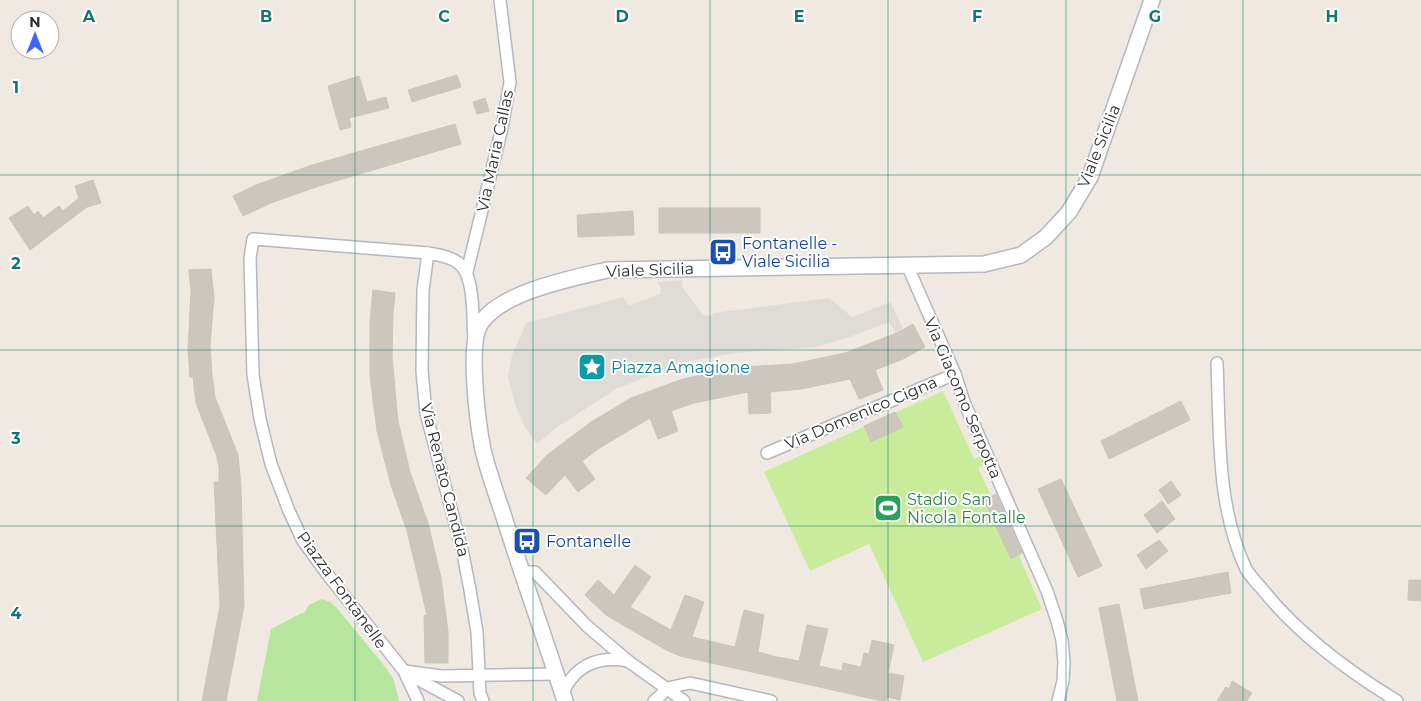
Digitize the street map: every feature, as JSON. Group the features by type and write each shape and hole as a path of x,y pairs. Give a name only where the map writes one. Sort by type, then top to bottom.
{"street":[{"name":"Via Maria Callas","path":"467,272 502,128 510,82 500,0"},
{"name":"Viale Sicilia","path":"564,700 483,449 474,379 474,343 480,324 494,309 525,294 562,280 607,270 984,264 1021,255 1046,237 1070,212 1090,178 1152,0"},
{"name":"Piazza Fontanelle","path":"404,671 303,541 289,511 272,464 260,419 253,375 250,258 253,239 428,253"},
{"path":"428,253 449,257 459,263 467,272 474,343"},
{"name":"Via Renato Candida","path":"428,253 422,299 422,371 426,414 463,554 477,632 480,693 483,701"},
{"name":"Via Giacomo Serpotta","path":"907,265 955,374 964,402 1047,591 1062,640 1063,681 1058,701"},
{"path":"1217,363 1224,498 1234,535 1247,570 1280,612 1361,678 1397,701"},
{"name":"Via Domenico Cigna","path":"767,452 955,374"},
{"path":"522,572 534,572 587,626 628,661 661,694 684,701"},
{"path":"564,700 563,691 567,684 579,670 587,665 607,659 628,661"},
{"path":"404,671 442,676 556,674"},
{"path":"404,671 418,701"},
{"path":"404,671 458,701"},
{"path":"661,694 690,684 771,701"}],"green space":[{"name":"Stadio San Nicola Fontalle","path":"943,391 974,459 981,456 985,464 978,468 1015,548 1021,545 1025,552 1019,556 1042,609 923,662 869,544 810,571 764,472"},
{"path":"322,599 336,607 382,663 393,678 399,701 257,701 271,629 304,613 309,605"}],"shaded area":[{"name":"Piazza Amagione","path":"683,280 682,287 703,315 713,316 713,313 829,298 852,317 890,302 903,328 896,334 889,322 847,338 815,347 735,353 690,361 616,389 556,428 537,444 525,427 516,407 508,377 512,355 526,323 623,297 629,306 660,294 661,289 657,282"}],"building":[{"path":"457,75 461,87 412,102 408,90"},
{"path":"359,76 367,102 386,97 389,108 349,118 351,127 340,130 328,86"},
{"path":"485,98 489,111 477,114 473,102"},
{"path":"455,124 461,144 319,186 271,203 243,216 233,196 256,185 312,165"},
{"path":"93,180 101,203 87,207 30,250 9,218 28,206 34,215 38,211 43,218 59,206 63,211 79,198 75,186"},
{"path":"659,208 760,208 760,233 659,233"},
{"path":"633,211 634,235 578,237 577,215"},
{"path":"211,269 214,298 210,345 215,397 238,455 241,487 244,606 226,701 202,701 220,606 214,482 219,482 219,467 196,403 193,377 190,377 188,351 191,292 189,270"},
{"path":"373,290 395,293 392,356 398,421 410,472 428,523 441,578 448,632 448,663 425,663 424,616 427,615 407,531 391,485 377,431 370,376 370,321"},
{"path":"913,324 925,347 903,359 875,370 883,390 859,399 850,379 801,389 770,392 771,413 749,414 748,392 694,403 671,411 678,431 658,439 650,418 601,447 582,461 595,479 578,492 565,475 546,495 526,478 547,455 591,422 631,398 683,379 714,372 743,367 793,364 845,353 897,333"},
{"path":"1181,401 1190,420 1109,459 1101,441"},
{"path":"895,412 903,427 871,442 864,426"},
{"path":"1061,479 1102,566 1078,577 1038,489"},
{"path":"1171,481 1181,495 1168,504 1159,490"},
{"path":"996,494 1022,553 1011,559 984,500"},
{"path":"1162,501 1175,519 1157,533 1144,515"},
{"path":"1159,540 1168,551 1146,569 1137,555"},
{"path":"635,565 651,577 630,607 671,630 685,595 704,602 692,637 735,647 744,610 764,615 758,652 777,657 799,661 807,625 828,629 819,666 842,671 843,663 861,667 864,653 869,654 872,640 894,645 888,673 904,676 900,700 887,697 886,701 882,701 680,656 666,650 606,615 585,595 598,580 614,595"},
{"path":"1228,572 1231,593 1144,609 1140,589"},
{"path":"1409,580 1421,580 1421,601 1408,600"},
{"path":"1119,604 1138,701 1117,701 1099,608"},
{"path":"1232,681 1252,693 1248,701 1217,701 1226,687 1229,689"}],"place":[{"name":"Fontanelle - Viale Sicilia","path":"723,252"},
{"name":"Piazza Amagione","path":"592,367"},
{"name":"Stadio San Nicola Fontalle","path":"888,508"},
{"name":"Fontanelle","path":"527,541"}]}
